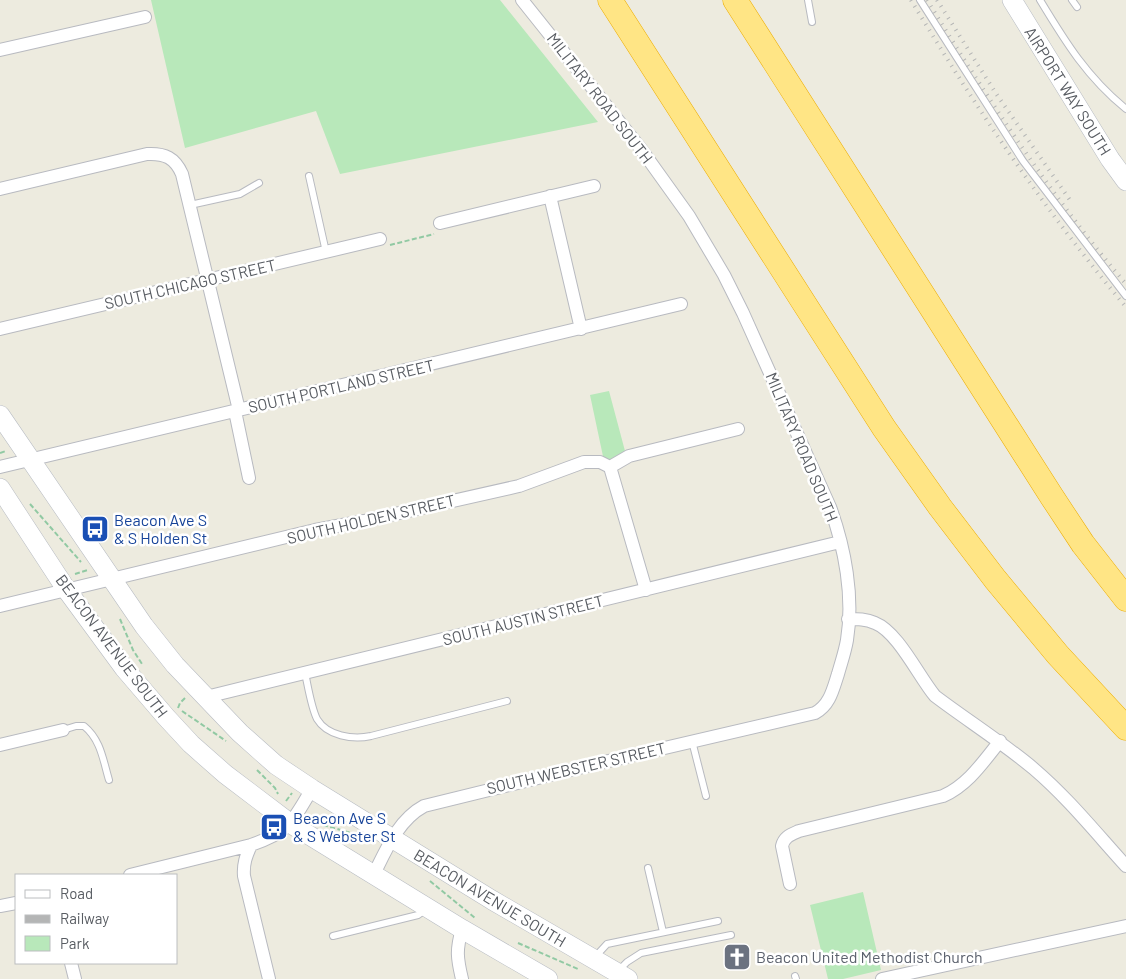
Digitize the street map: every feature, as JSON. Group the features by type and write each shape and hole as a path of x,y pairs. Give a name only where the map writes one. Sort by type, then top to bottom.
{"highway":[{"path":"610,0 884,428 940,507 995,579 1058,655 1126,728"},
{"path":"735,0 1052,497 1083,544 1126,599"}],"main road":[{"name":"AIRPORT WAY SOUTH","path":"1012,0 1110,159 1126,181"},
{"name":"BEACON AVENUE SOUTH","path":"0,415 102,573 174,665 240,733 304,788 392,839 587,965 622,976"},
{"name":"BEACON AVENUE SOUTH","path":"0,488 70,582 124,668 191,744 218,768 290,824 427,908 469,923 548,979"}],"street":[{"name":"MILITARY ROAD SOUTH","path":"522,0 641,149 689,216 743,313 830,507 846,572 847,640 833,689 822,709 815,713"},
{"path":"0,50 145,17"},
{"path":"0,190 147,154 165,154 179,167 208,279 237,411 249,478"},
{"path":"440,223 594,186"},
{"path":"550,196 581,328"},
{"name":"SOUTH CHICAGO STREET","path":"0,329 380,239"},
{"name":"SOUTH PORTLAND STREET","path":"0,467 681,304"},
{"path":"646,590 610,467 628,456 738,429"},
{"name":"SOUTH HOLDEN STREET","path":"0,606 102,573 260,545 315,530 520,486 584,462 600,462 610,467"},
{"name":"SOUTH AUSTIN STREET","path":"206,697 840,542"},
{"path":"848,619 863,619 877,623 885,628 935,696 1000,741 1035,770 1070,804 1126,866"},
{"name":"SOUTH WEBSTER STREET","path":"373,876 392,839 408,816 430,804 815,713"},
{"path":"0,745 63,730"},
{"path":"790,884 782,846 784,840 789,835 943,796 952,792 968,779 1000,741"},
{"path":"134,874 251,845 281,832 290,824 304,788"},
{"path":"251,845 243,865 244,876 269,979"},
{"path":"1,903 15,903"},
{"path":"462,979 456,957 457,947 469,923"},
{"path":"882,979 1126,926"},
{"path":"71,964 75,979"}],"lane":[{"path":"808,0 812,22"},
{"path":"920,0 1023,161 1126,296"},
{"path":"1040,0 1080,63 1108,94 1126,109"},
{"path":"1072,0 1077,7"},
{"path":"309,176 326,252"},
{"path":"190,205 240,194 260,183"},
{"path":"305,673 318,720 331,731 346,737 362,738 371,736 507,700"},
{"path":"63,730 84,726 95,736 109,780"},
{"path":"692,741 706,796"},
{"path":"648,868 663,932"},
{"path":"333,936 418,915 427,908"},
{"path":"587,965 607,944 718,921"},
{"path":"622,976 627,962 641,953 731,935"}],"path":[{"path":"380,239 382,246 386,246 442,232 440,223"},
{"path":"27,500 92,576"},
{"path":"70,582 88,570 102,573"},
{"path":"120,619 133,650 143,665"},
{"path":"186,697 177,709 228,743"},
{"path":"255,768 275,788 279,795"},
{"path":"282,802 285,803 304,788"},
{"path":"319,824 361,837"},
{"path":"429,880 469,923"},
{"path":"513,940 587,965"}],"green space":[{"path":"151,0 500,0 598,122 340,174 316,111 185,148"},
{"path":"609,391 625,451 607,462 604,461 590,395"},
{"path":"863,892 881,970 843,979 828,979 810,905"}],"railway":[{"path":"911,0 1012,158 1067,234 1126,307"},
{"path":"927,0 973,74 1046,182 1098,251 1126,284"},
{"path":"937,0 995,92 1072,203"}],"place":[{"name":"Beacon Ave S & S Holden St","path":"95,529"},
{"name":"Beacon Ave S & S Webster St","path":"274,827"},
{"name":"Beacon United Methodist Church","path":"737,957"}]}
